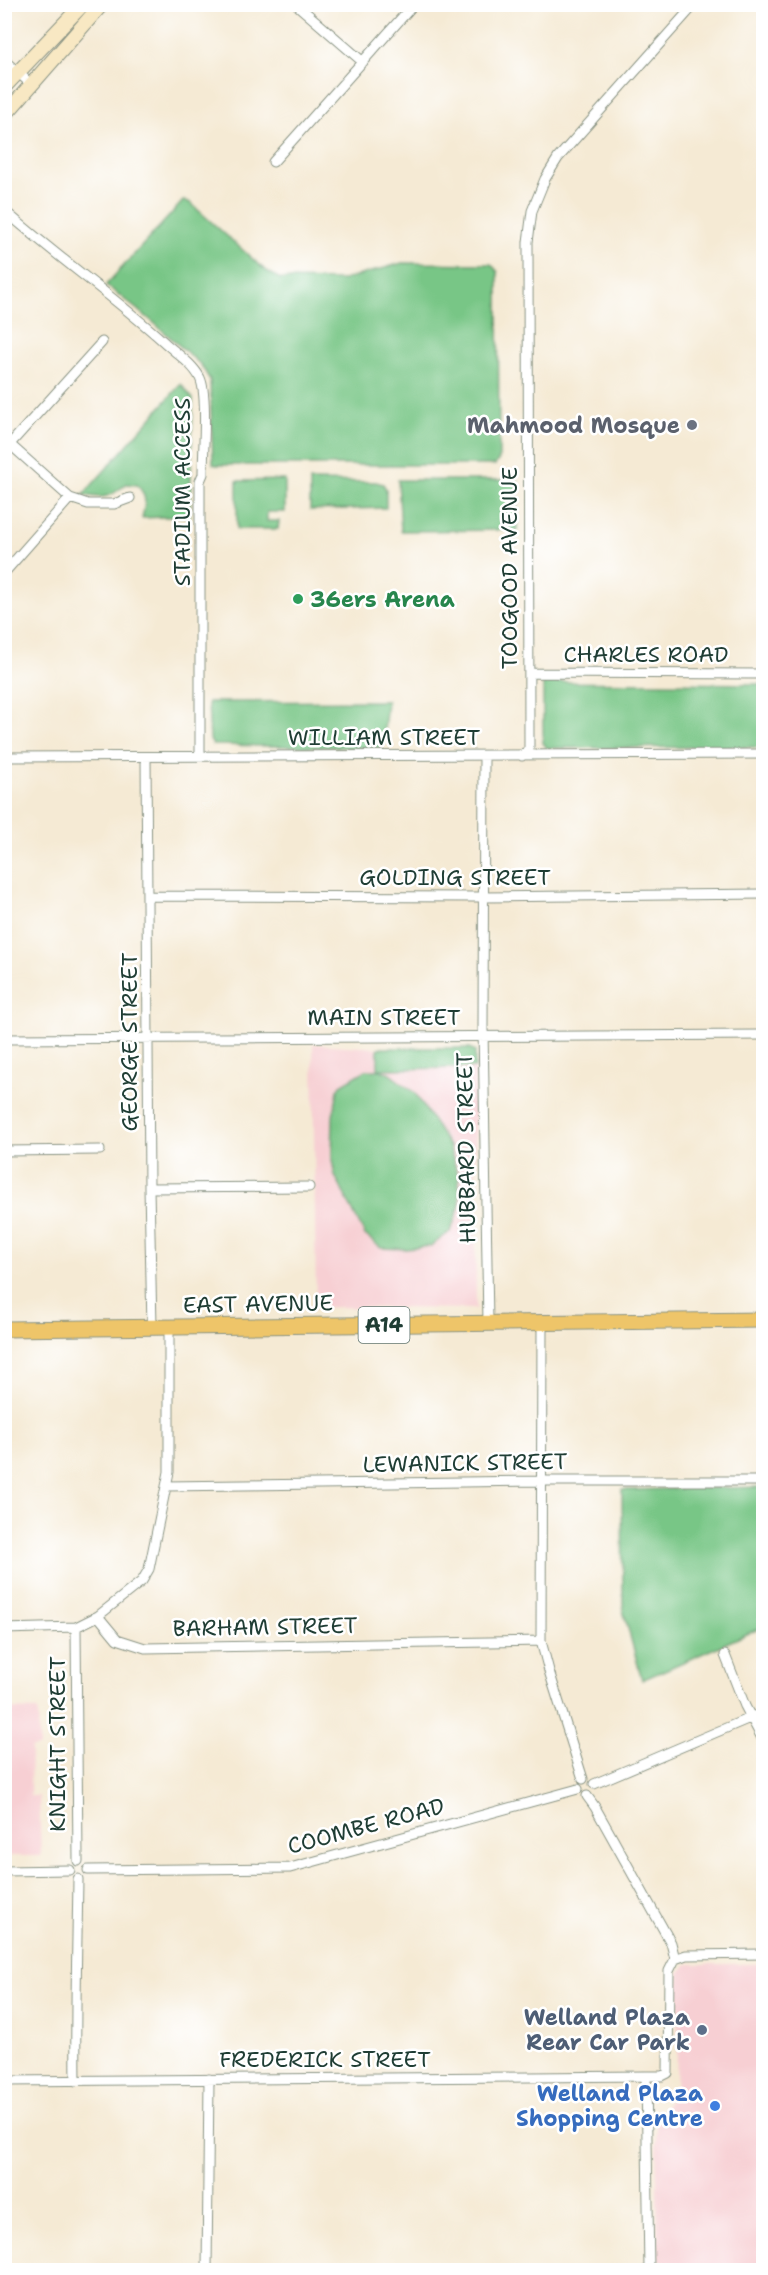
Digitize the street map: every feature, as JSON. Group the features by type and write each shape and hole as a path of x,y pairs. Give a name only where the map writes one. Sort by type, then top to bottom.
{"main road":[{"path":"4,87 83,4"},
{"path":"4,116 102,4"},
{"name":"EAST AVENUE","path":"4,1329 764,1320"}],"street":[{"path":"296,4 363,62"},
{"path":"273,162 414,4"},
{"name":"TOOGOOD AVENUE","path":"522,756 529,749 527,286 528,242 532,211 545,179 558,158 695,4"},
{"path":"4,60 32,85"},
{"name":"STADIUM ACCESS","path":"4,210 146,327 191,366 201,379 203,474 201,481 200,756"},
{"path":"102,342 7,442 70,498 88,504 114,504 130,498"},
{"path":"4,573 70,498"},
{"name":"CHARLES ROAD","path":"529,673 764,674"},
{"name":"WILLIAM STREET","path":"4,757 764,754"},
{"name":"HUBBARD STREET","path":"484,756 482,897 488,1323"},
{"name":"GEORGE STREET","path":"146,757 152,1328"},
{"name":"GOLDING STREET","path":"147,896 482,897 764,894"},
{"name":"MAIN STREET","path":"4,1039 764,1035"},
{"path":"4,1151 100,1150"},
{"path":"149,1188 309,1187"},
{"path":"542,1323 540,1482 542,1641 549,1671 583,1779"},
{"path":"4,1629 76,1627 98,1616 142,1581 149,1569 169,1472 169,1327"},
{"name":"LEWANICK STREET","path":"166,1486 764,1481"},
{"name":"BARHAM STREET","path":"98,1616 117,1639 145,1648 542,1641"},
{"name":"KNIGHT STREET","path":"76,1627 78,1861"},
{"path":"725,1654 751,1718 764,1742"},
{"path":"594,1784 764,1712"},
{"path":"587,1796 594,1791 594,1784 589,1779 583,1779 578,1783 578,1789 595,1807 671,1943 675,1959 669,1971 668,2073 662,2076 646,2076 649,2271"},
{"name":"COOMBE ROAD","path":"88,1870 290,1868 578,1789"},
{"path":"78,1861 85,1864 88,1870 85,1876 78,1879 72,1876 70,1870 72,1864 78,1861"},
{"path":"4,1870 70,1870"},
{"path":"76,2081 75,1976 78,1958 78,1879"},
{"path":"675,1959 686,1955 764,1954"},
{"name":"FREDERICK STREET","path":"4,2081 646,2076"},
{"path":"207,2271 209,2079"}],"shaded area":[{"path":"313,1044 378,1048 470,1048 475,1051 476,1309 316,1307"},
{"path":"5,1709 38,1710 39,1747 31,1748 30,1796 39,1796 41,1856 5,1856"},
{"name":"Welland Plaza Shopping Centre","path":"687,1964 763,1964 763,2270 672,2270 658,2258 656,2123 676,2089 679,1973"}],"green space":[{"path":"183,201 189,202 265,270 280,279 343,280 402,263 491,264 498,272 499,459 495,465 213,464 210,380 201,365 153,322 106,285"},
{"path":"181,384 193,399 190,516 142,518 144,497 137,485 126,484 106,496 83,495"},
{"path":"285,480 285,512 267,512 267,521 279,521 278,529 237,529 237,481"},
{"path":"398,480 517,480 517,530 401,531"},
{"path":"310,481 383,484 386,489 386,508 310,510"},
{"path":"543,682 763,684 763,747 547,748 543,743"},
{"path":"387,701 383,741 380,748 213,745 210,740 208,702"},
{"path":"378,1048 470,1048 475,1051 475,1068 378,1069"},
{"path":"366,1070 387,1072 415,1093 449,1146 459,1178 460,1205 451,1231 431,1246 406,1249 381,1248 365,1235 335,1176 332,1160 333,1116 338,1090 341,1085"},
{"path":"763,1487 763,1627 642,1680 623,1610 622,1490"}],"place":[{"name":"Mahmood Mosque","path":"692,425"},
{"name":"36ers Arena","path":"298,599"},
{"name":"Welland Plaza Rear Car Park","path":"702,2030"},
{"name":"Welland Plaza Shopping Centre","path":"715,2106"}]}
